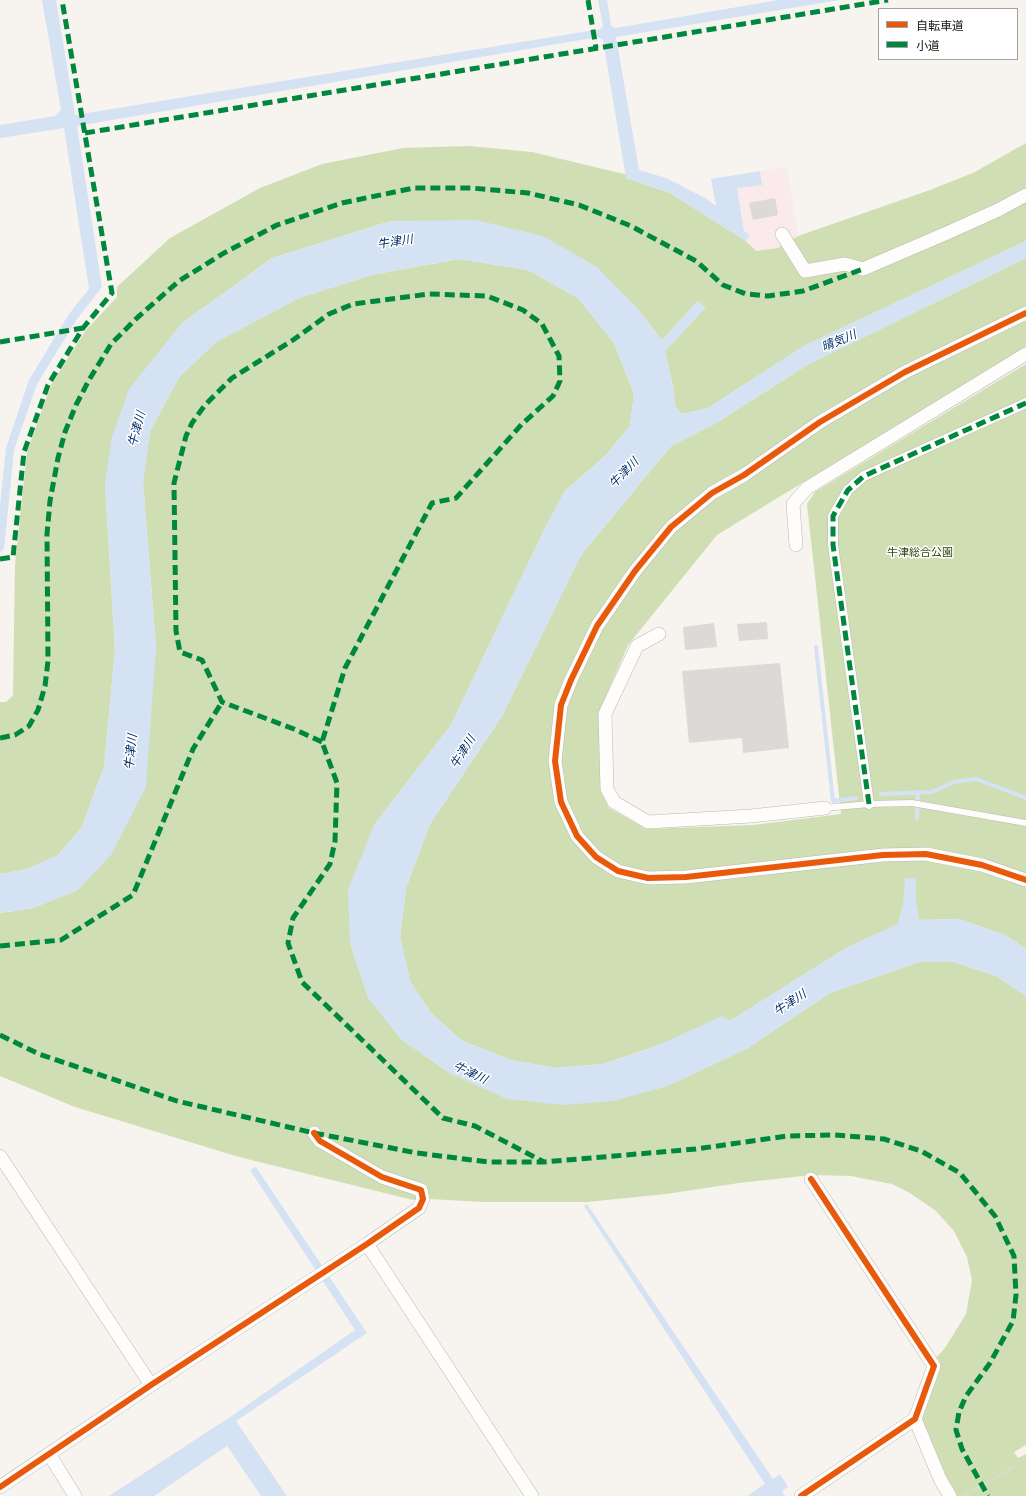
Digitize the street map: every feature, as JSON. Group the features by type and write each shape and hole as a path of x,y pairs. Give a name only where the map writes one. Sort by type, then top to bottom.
{"street":[{"path":"782,234 805,271 845,264 863,269 998,210 1026,195"},
{"path":"1026,313 905,372 820,422 744,475 712,493 671,527 634,571 593,633 570,680 561,705 555,761 561,802 577,836 596,857 618,871 648,878 686,877 883,855 926,854 982,865 1026,880"},
{"path":"796,545 793,504 806,488 1026,354"},
{"path":"869,804 833,545 834,516 848,490 864,476 1026,403"},
{"path":"659,634 637,646 605,714 607,789 614,802 648,822 751,816 825,808"},
{"path":"0,1487 419,1208 423,1199 421,1190 382,1177 320,1141 314,1133"},
{"path":"0,1156 152,1385"},
{"path":"801,1496 916,1419 934,1366 811,1179"},
{"path":"367,1244 532,1496"},
{"path":"916,1419 940,1479 950,1496"},
{"path":"50,1454 75,1496"}],"lane":[{"path":"825,808 912,802 1026,823"}],"path":[{"path":"964,1496 1014,1467"}],"shaded area":[{"path":"782,167 787,170 798,236 778,248 756,251 746,241 750,235 745,231 737,188 762,185 760,171"}],"green space":[{"path":"1026,143 1026,241 804,346 708,408 681,414 675,406 673,387 665,351 705,308 698,301 662,340 636,307 391,221 272,258 181,324 105,483 115,650 104,767 82,827 57,856 24,870 0,874 0,702 6,702 13,695 15,565 27,452 51,385 86,330 117,297 117,287 170,238 260,188 322,164 403,148 469,146 532,152 628,175 626,178 670,193 746,241 756,251 778,248 798,236 930,190 973,173"},
{"name":"牛津総合公園","path":"1026,258 1026,346 717,535 628,645 598,714 602,794 609,808 646,829 753,825 841,814 807,504 815,492 1026,364 1026,949 1005,935 959,919 919,920 916,901 903,905 898,924 846,948 730,1021 603,1064 556,1068 511,1060 462,1041 431,1013 410,981 400,936 406,888 430,824 502,716 581,555 671,446 718,422 807,365"},
{"path":"459,259 528,270 578,298 614,343 634,394 630,426 605,456 565,491 544,530 451,725 374,825 350,943 368,997 401,1039 451,1074 665,1087 748,1048 830,993 919,962 954,962 996,976 1026,996 1026,1445 1014,1452 1018,1458 1026,1454 1026,1496 945,1496 909,1416 925,1370 945,1348 966,1314 972,1280 967,1257 954,1231 936,1211 910,1193 892,1184 851,1176 812,1175 739,1183 666,1194 587,1202 413,1200 239,1157 75,1107 0,1076 0,913 33,908 78,890 156,648 143,482 150,431 180,376 216,342 299,298 371,275"}],"water":[{"path":"42,0 56,0 75,115 601,29 603,26 598,0 607,0 611,26 616,28 778,0 840,0 616,37 639,170 666,178 705,198 716,206 711,179 760,171 762,185 737,188 744,231 750,235 746,241 670,193 626,178 603,40 598,37 77,126 102,287 77,319 37,384 14,450 4,549 0,553 0,506 6,448 29,380 69,314 89,289 64,128 0,138 0,125 55,116 61,110"},
{"path":"476,220 543,236 597,267 636,307 662,340 698,301 705,308 665,351 673,387 675,406 681,414 708,408 804,346 1026,241 1026,258 807,365 718,422 671,446 581,555 502,716 430,824 406,888 400,936 410,981 431,1013 462,1041 511,1060 556,1068 603,1064 654,1047 722,1016 730,1021 846,948 898,924 903,905 905,878 916,878 916,901 919,920 959,919 1005,935 1026,949 1026,996 996,976 954,962 919,962 830,993 748,1048 665,1087 613,1101 563,1105 507,1099 451,1074 401,1039 368,998 350,943 348,890 374,825 451,725 544,530 565,491 605,456 630,426 634,394 614,343 578,298 528,270 459,259 371,275 299,298 216,342 180,376 150,431 143,482 156,648 146,787 111,855 78,890 33,908 0,913 0,874 24,870 57,856 82,827 104,767 115,650 105,483 112,437 129,389 181,324 272,258 391,221"},
{"path":"256,1167 367,1333 236,1421 287,1496 261,1496 227,1446 154,1496 109,1496 233,1415 355,1330 250,1170"},
{"path":"587,1204 773,1479 780,1474 788,1487 782,1491 785,1496 747,1496 765,1484 584,1206"}],"building":[{"path":"775,198 778,215 753,220 749,203"},
{"path":"767,622 768,639 739,641 737,624"},
{"path":"714,623 717,647 685,650 683,627"},
{"path":"780,663 789,748 743,753 742,738 689,743 682,671"}],"waterway":[{"path":"816,647 833,801 856,798"},
{"path":"881,794 932,792 954,782 976,779 1026,798"},
{"path":"917,819 918,793"}],"marked path":[{"path":"0,559 13,557 24,452 48,385 83,328 112,293 62,0"},
{"path":"588,0 596,48"},
{"path":"85,133 888,0"},
{"path":"0,738 15,735 29,726 38,710 45,686 48,661 47,534 50,501 58,458 65,432 76,405 111,344 138,317 179,281 224,253 277,225 342,203 414,188 471,188 528,193 579,205 631,226 696,261 723,285 746,294 768,296 803,291 863,269"},
{"path":"322,742 294,729 222,702 202,660 180,652 176,631 174,483 186,436 192,423 205,405 232,378 293,340 329,314 353,304 429,294 487,296 523,310 542,324 559,356 560,381 553,396 522,424 456,498 432,503 345,668 322,742 337,783 335,841 330,864 293,918 288,943 302,982 443,1118 475,1126 544,1162"},
{"path":"0,342 83,328"},
{"path":"869,804 833,545 833,516 848,490 864,476 1026,403"},
{"path":"0,946 61,940 133,895 193,749 222,702"},
{"path":"0,1035 39,1054 177,1101 314,1133 417,1153 488,1162 544,1162 696,1149 787,1136 835,1135 884,1139 921,1151 960,1173 995,1216 1014,1256 1016,1295 1013,1321 990,1363 966,1396 959,1412 956,1430 962,1449 988,1496"}],"cycle path":[{"path":"1026,313 905,372 820,422 744,475 712,493 671,527 635,571 597,626 571,680 561,705 555,761 561,802 577,836 596,857 618,871 648,878 686,877 883,855 926,854 982,865 1026,880"},
{"path":"0,1487 151,1385 367,1244 419,1208 423,1199 421,1190 382,1177 320,1141 314,1133"},
{"path":"801,1496 915,1419 934,1366 811,1179"}],"water label":[{"name":"牛津川","path":"395,242"},
{"name":"晴気川","path":"839,341"},
{"name":"牛津川","path":"137,429"},
{"name":"牛津川","path":"624,473"},
{"name":"牛津川","path":"131,752"},
{"name":"牛津川","path":"463,752"},
{"name":"牛津川","path":"790,1003"},
{"name":"牛津川","path":"470,1073"}]}
